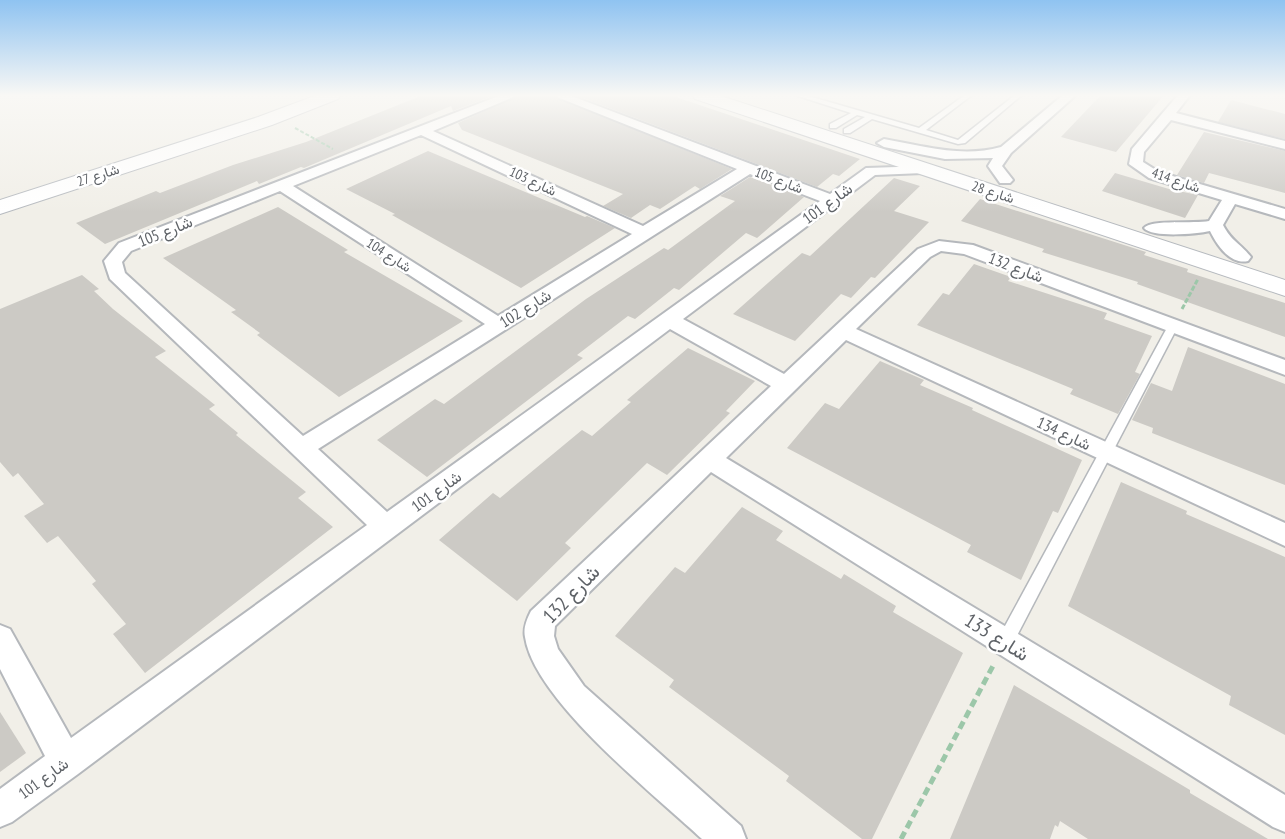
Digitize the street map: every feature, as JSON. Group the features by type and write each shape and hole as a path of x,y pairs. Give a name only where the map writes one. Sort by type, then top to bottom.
{"street":[{"name":"شارع 27","path":"45,172 164,134"},
{"name":"شارع 27","path":"0,207 223,134"},
{"name":"شارع 105","path":"386,527 116,275 113,261 125,247 410,134"},
{"name":"شارع 103","path":"430,134 644,233"},
{"name":"شارع 105","path":"660,134 832,200"},
{"name":"شارع 28","path":"799,134 867,161 923,169 1285,288"},
{"name":"شارع 28","path":"867,134 884,143 1285,271"},
{"path":"1005,180 995,166 1006,150 1024,134"},
{"name":"شارع 414","path":"1152,134 1137,152 1136,164 1154,175 1285,214"},
{"path":"1243,134 1285,145"},
{"path":"884,143 962,157 992,156 1006,150"},
{"name":"شارع 101","path":"0,810 832,200 867,161"},
{"name":"شارع 102","path":"300,448 748,168"},
{"name":"شارع 104","path":"281,185 498,324"},
{"path":"1152,228 1195,229 1215,225 1231,198"},
{"path":"1215,225 1224,243 1242,257"},
{"name":"شارع 132","path":"728,839 573,697 546,657 539,636 541,620 924,253 939,246 967,249 1285,368"},
{"path":"669,320 786,385"},
{"name":"شارع 134","path":"843,331 1285,535"},
{"name":"شارع 133","path":"709,459 1285,815"},
{"path":"0,639 66,762"}],"lane":[{"path":"933,134 962,141 970,134"},
{"path":"1005,642 1173,326"}],"path":[{"path":"307,134 349,158"},
{"path":"1173,326 1207,262"},
{"path":"901,839 1005,642"}],"building":[{"path":"326,134 384,134 304,168 301,167 259,184 257,181 105,244 76,223 156,191 160,193 233,165"},
{"path":"472,134 646,134 732,169 700,189 695,186 660,209 650,205 631,218 603,206 623,194"},
{"path":"678,134 786,134 860,159 839,176 833,174 817,187"},
{"path":"1064,134 1131,134 1116,152 1061,137"},
{"path":"1203,134 1213,134 1285,151 1285,193 1209,173 1204,183 1177,175"},
{"path":"1266,134 1285,134 1285,139"},
{"path":"428,151 615,228 521,288 392,215 395,214 346,189"},
{"path":"1115,173 1198,195 1185,218 1102,191"},
{"path":"750,177 804,197 757,238 746,233 679,290 674,288 635,319 628,316 577,355 583,358 427,477 377,440 435,399 444,404 586,299 664,248 668,250 735,201 720,196"},
{"path":"894,178 920,186 894,211 929,222 875,278 871,277 851,298 841,294 795,341 733,314 802,253 810,256"},
{"path":"980,199 1146,252 1144,255 1188,269 1187,272 1285,303 1285,337 1137,284 1138,282 1042,252 1044,249 961,221"},
{"path":"278,207 348,250 344,252 463,321 339,397 257,335 260,333 231,312 236,310 163,258"},
{"path":"974,264 1011,277 1008,281 1107,313 1104,319 1152,336 1135,372 1140,374 1118,414 1070,394 1073,389 917,325 943,293 949,295"},
{"path":"82,275 99,289 94,291 113,309 166,351 155,357 215,405 209,409 238,433 236,435 306,492 298,498 333,527 145,673 113,634 126,624 92,584 96,581 58,536 47,543 24,516 44,504 18,473 13,477 0,462 0,309"},
{"path":"1188,347 1285,384 1285,485 1152,433 1153,428 1132,420 1151,383 1172,391"},
{"path":"688,348 755,381 726,411 730,413 667,475 647,463 565,543 571,548 517,601 439,540 493,493 500,498 582,430 592,436 631,402 627,400"},
{"path":"880,361 924,380 920,385 1082,460 1058,513 1053,511 1021,580 967,552 971,545 787,448 825,403 839,409"},
{"path":"1121,482 1187,511 1186,514 1285,557 1285,735 1229,705 1231,696 1068,606"},
{"path":"742,507 783,531 776,540 841,579 844,574 896,606 893,612 963,653 872,839 862,839 786,781 789,776 669,687 674,680 615,636 675,567 685,573"},
{"path":"1014,685 1268,839 1088,839 1060,821 1058,827 1055,825 1050,839 950,839"},
{"path":"0,712 26,753 0,772"}]}
